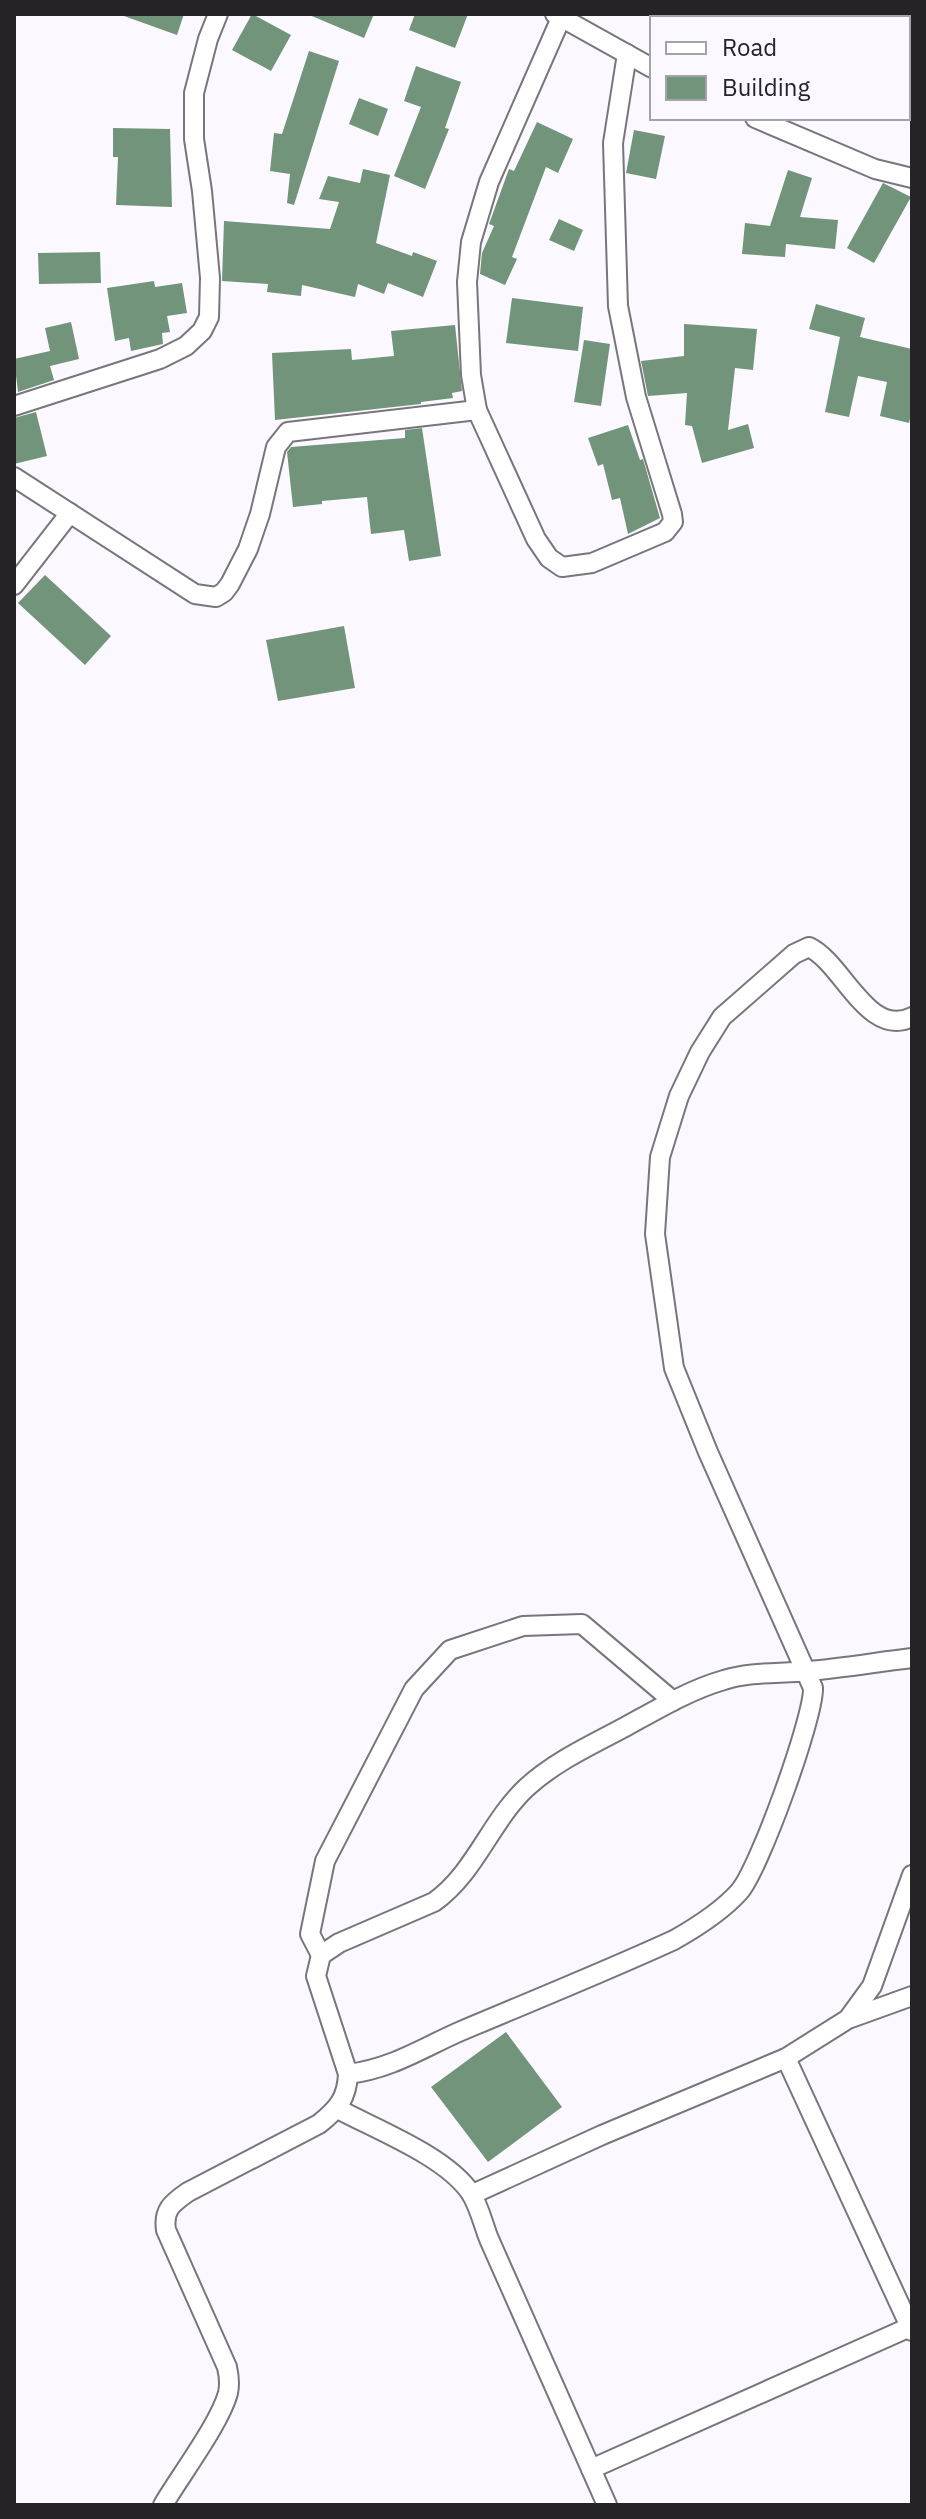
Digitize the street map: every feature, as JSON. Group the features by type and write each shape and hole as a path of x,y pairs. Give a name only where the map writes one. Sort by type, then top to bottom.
{"street":[{"path":"14,406 160,359 186,346 202,331 209,317 210,278 194,139 194,93 218,14"},
{"path":"627,54 613,143 618,306 636,397 673,522 665,532 592,563 562,567 549,558 536,539 477,410 471,375 467,282 471,242 489,182 558,16 627,54 650,67"},
{"path":"760,120 875,169 912,178"},
{"path":"14,477 195,594 216,597 230,584 248,549 276,447 288,432 477,410"},
{"path":"14,585 70,513"},
{"path":"348,2074 374,2071 389,2065 674,1940 702,1924 740,1891 762,1852 813,1698 813,1688 674,1368 655,1234 660,1157 679,1096 722,1017 794,954 809,947 822,953 873,1014 886,1020 904,1021 912,1017"},
{"path":"163,2505 219,2413 230,2380 166,2230 166,2212 188,2192 319,2124 338,2109 347,2090 348,2074 316,1976 321,1955 310,1934 325,1861 414,1689 450,1650 523,1626 582,1624 673,1701"},
{"path":"321,1955 339,1943 434,1902 468,1868 507,1808 528,1786 550,1769 673,1701 724,1680 755,1674 807,1672 912,1658"},
{"path":"848,2019 872,1986 911,1882"},
{"path":"473,2194 602,2135 786,2058 848,2019 912,1996"},
{"path":"591,2469 911,2329 786,2058"},
{"path":"338,2109 434,2159 455,2173 473,2194 489,2239 607,2505"}],"building":[{"path":"125,14 184,14 177,35"},
{"path":"252,14 291,35 271,71 232,50"},
{"path":"307,14 374,14 364,38"},
{"path":"415,14 468,14 455,48 409,30"},
{"path":"309,51 339,61 294,205 287,203 290,174 270,171 274,133 282,134"},
{"path":"416,66 461,82 445,128 449,129 425,189 394,176 421,107 404,101"},
{"path":"359,98 388,109 378,136 349,124"},
{"path":"537,122 573,139 558,173 546,167 512,257 517,259 505,285 480,274 482,253 494,226 489,224 509,169 514,171"},
{"path":"113,128 170,129 172,207 116,205 118,157 113,157"},
{"path":"634,130 665,136 656,179 626,173"},
{"path":"363,169 390,175 376,243 437,261 423,297 388,283 384,294 358,284 355,297 302,285 301,296 267,292 268,284 222,281 224,221 330,229 339,202 319,199 328,176 360,183"},
{"path":"788,170 812,178 800,217 838,220 835,249 786,244 785,257 742,254 745,223 770,226"},
{"path":"883,183 911,197 874,263 847,248"},
{"path":"559,219 583,230 574,251 549,240"},
{"path":"100,252 101,283 39,284 38,253"},
{"path":"154,281 155,287 182,283 187,313 167,316 170,332 162,333 163,344 131,351 129,338 115,341 107,288"},
{"path":"512,298 583,307 578,351 506,343"},
{"path":"816,304 865,318 860,337 912,349 912,410 909,423 880,416 887,382 858,376 849,417 825,412 840,337 809,329"},
{"path":"71,322 79,359 50,366 54,380 18,392 14,359 50,351 45,328"},
{"path":"684,324 757,329 753,370 735,368 728,430 748,424 754,448 702,463 692,426 685,425 687,393 648,396 641,361 684,356"},
{"path":"455,325 462,391 452,393 453,398 275,420 272,353 351,349 352,360 394,356 391,331"},
{"path":"584,340 610,344 601,406 574,402"},
{"path":"36,412 47,456 14,464 14,418"},
{"path":"628,425 640,460 643,459 660,518 628,534 620,498 612,500 603,464 598,466 588,438"},
{"path":"422,428 441,556 409,561 404,530 371,534 367,497 293,507 287,452 291,447 405,438 405,430"},
{"path":"45,575 111,636 85,665 18,603"},
{"path":"344,626 355,688 278,701 266,640"},
{"path":"506,2032 562,2107 488,2162 431,2087"}]}
